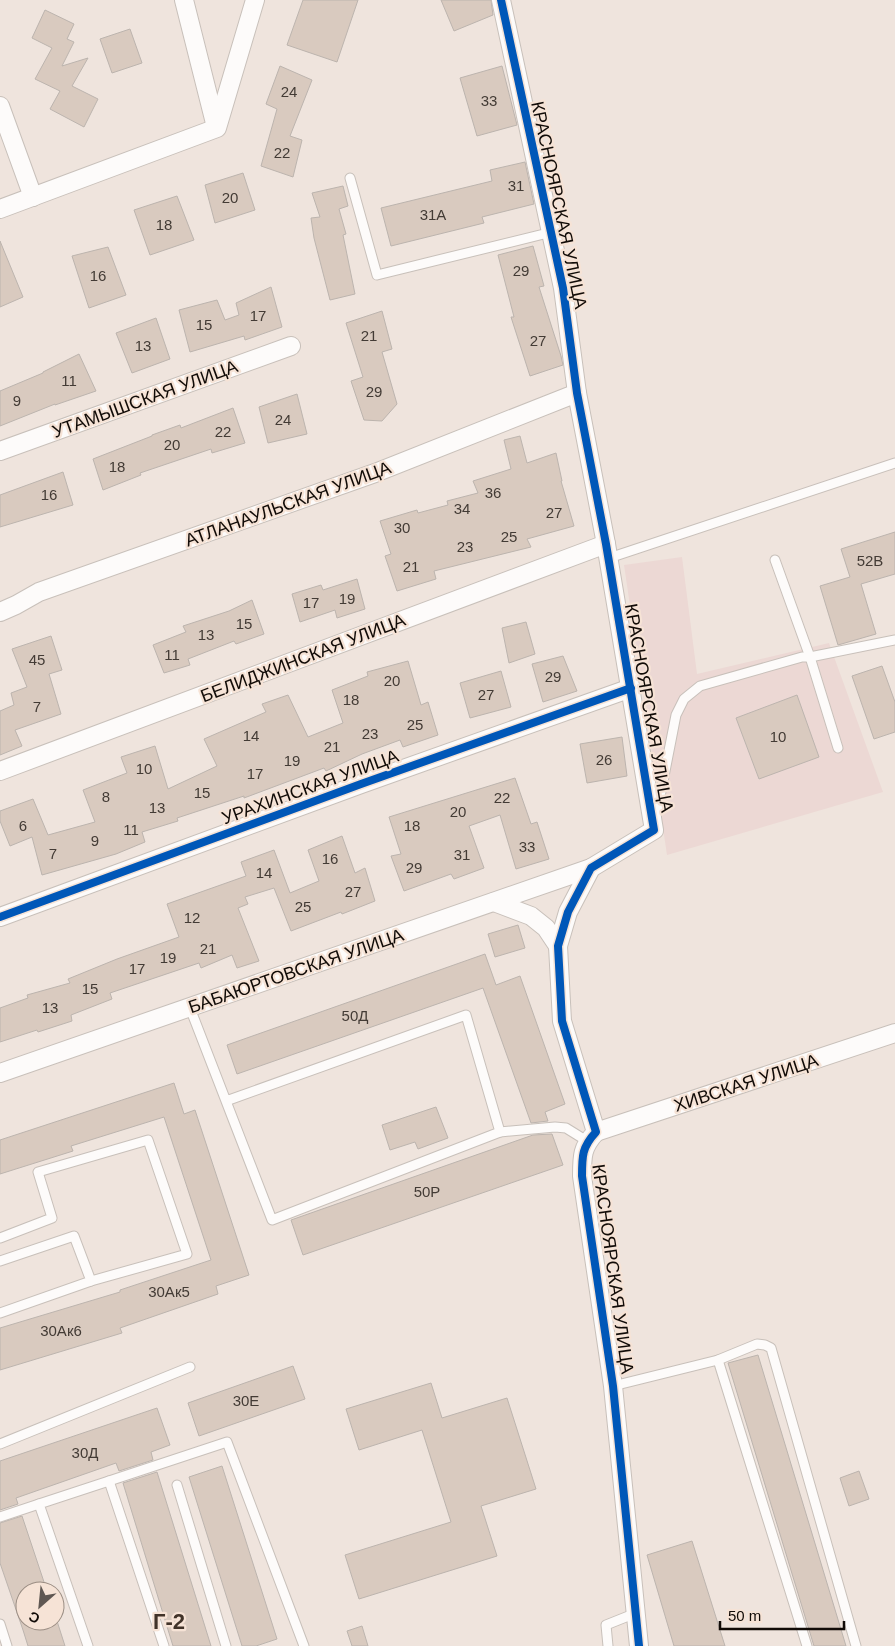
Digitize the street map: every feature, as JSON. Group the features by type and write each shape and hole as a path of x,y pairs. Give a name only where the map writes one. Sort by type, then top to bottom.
{"street":[{"path":"184,0 217,128"},
{"path":"217,128 255,0"},
{"name":"КРАСНОЯРСКАЯ УЛИЦА","path":"501,0 563,288 577,393 607,551 654,830 591,868 568,912 558,946 562,1021 592,1137 582,1158 582,1176 613,1386 639,1646"},
{"path":"1,110 33,197"},
{"path":"0,209 217,128"},
{"name":"УТАМЫШСКАЯ УЛИЦА","path":"0,451 291,346"},
{"name":"АТЛАНАУЛЬСКАЯ УЛИЦА","path":"0,612 39,592 375,473 577,393"},
{"name":"БЕЛИДЖИНСКАЯ УЛИЦА","path":"0,772 607,551"},
{"name":"УРАХИНСКАЯ УЛИЦА","path":"0,917 361,784 631,688"},
{"name":"БАБАЮРТОВСКАЯ УЛИЦА","path":"0,1073 591,868"},
{"path":"494,902 532,916 546,928 558,946"},
{"name":"ХИВСКАЯ УЛИЦА","path":"592,1137 895,1033"}],"lane":[{"path":"350,178 377,275 552,232"},
{"path":"607,551 895,463"},
{"path":"775,560 810,657 838,748"},
{"path":"654,830 676,715 684,699 700,686 802,658 895,640"},
{"path":"190,1008 272,1220 500,1132 555,1127 566,1128 592,1137"},
{"path":"226,1101 466,1015 500,1132"},
{"path":"0,1238 52,1218 38,1172 148,1140 186,1254 91,1282 0,1313"},
{"path":"0,1261 74,1236 91,1282"},
{"path":"613,1386 718,1360 757,1344 771,1348 856,1646"},
{"path":"718,1360 807,1646"},
{"path":"0,1444 190,1367"},
{"path":"0,1517 227,1442 304,1646"},
{"path":"109,1481 164,1646"},
{"path":"177,1485 226,1646"},
{"path":"39,1504 88,1646"},
{"path":"608,1646 606,1624 636,1613"},
{"path":"0,1624 7,1646"}],"shaded area":[{"path":"682,557 697,674 829,643 883,792 667,855 624,565"}],"building":[{"path":"303,0 358,0 337,62 287,45"},
{"path":"441,0 491,0 493,15 454,31"},
{"path":"45,10 74,24 67,39 74,42 62,66 88,58 72,86 98,99 84,127 50,109 60,91 35,79 52,48 32,38"},
{"path":"130,29 142,63 112,73 100,39"},
{"path":"280,66 312,80 290,136 302,140 293,177 261,166 277,109 266,104"},
{"path":"502,66 517,125 477,136 460,78"},
{"path":"525,162 534,204 482,217 484,223 391,246 381,208 492,181 490,170"},
{"path":"243,173 255,210 215,223 205,185"},
{"path":"343,186 348,206 339,209 346,234 343,235 355,294 330,300 314,238 311,218 320,217 312,193"},
{"path":"177,196 194,240 150,255 134,210"},
{"path":"0,241 23,297 0,307"},
{"path":"533,246 544,286 539,287 563,365 530,376 511,317 514,317 498,255"},
{"path":"108,247 126,295 89,308 72,256"},
{"path":"271,287 282,327 245,340 244,336 190,352 179,310 217,300 225,320 239,315 236,303"},
{"path":"382,311 392,349 382,352 397,404 382,421 364,420 351,381 363,377 346,323"},
{"path":"156,318 170,359 132,373 116,333"},
{"path":"79,354 96,391 55,404 0,426 0,391 43,373"},
{"path":"297,394 307,434 268,443 259,407"},
{"path":"233,408 245,443 212,453 211,449 140,473 141,475 103,490 93,459 152,435 180,425 181,428"},
{"path":"520,436 527,463 556,453 561,481 574,526 527,539 531,547 434,571 436,579 397,591 385,556 391,554 380,521 417,510 418,513 448,505 447,501 478,493 473,481 511,469 504,440"},
{"path":"63,472 73,505 0,527 0,495"},
{"path":"895,532 895,574 861,584 876,634 838,645 820,586 850,577 841,549"},
{"path":"357,579 365,609 337,618 335,610 300,622 292,594 321,585 323,590"},
{"path":"252,600 264,634 236,644 234,641 188,659 190,665 164,673 153,645 186,632 183,626 229,611"},
{"path":"526,622 535,654 509,663 502,628"},
{"path":"51,636 62,670 49,674 61,714 15,730 22,746 0,755 0,711 14,705 11,693 27,687 12,649"},
{"path":"563,656 577,691 543,702 532,664"},
{"path":"408,661 421,705 428,702 438,735 403,747 400,740 362,754 326,771 324,768 244,798 244,796 177,818 178,821 142,832 145,842 116,854 42,875 32,837 10,846 0,821 0,811 33,799 48,835 95,822 83,790 127,773 121,757 155,746 168,789 217,766 204,739 266,712 262,704 288,695 308,737 343,723 332,690 368,676 367,672"},
{"path":"882,666 895,702 895,732 874,739 852,676"},
{"path":"501,671 511,707 470,718 460,683"},
{"path":"797,695 819,757 759,779 736,718"},
{"path":"622,737 627,776 587,783 580,744"},
{"path":"515,778 531,824 537,822 549,859 516,869 500,815 469,826 484,868 454,879 451,874 404,891 391,856 401,854 389,817"},
{"path":"342,836 355,873 365,868 375,901 291,931 274,888 245,897 248,904 238,908 259,961 237,968 232,955 201,968 199,963 110,993 112,999 71,1015 72,1021 0,1042 0,1008 28,998 27,995 70,983 68,979 179,937 167,904 246,876 241,862 274,850 290,893 319,881 308,850"},
{"path":"518,925 525,948 495,957 488,934"},
{"path":"485,954 496,985 520,976 565,1104 545,1112 548,1121 531,1123 483,988 237,1074 227,1045"},
{"path":"174,1083 184,1114 195,1110 249,1275 216,1286 218,1294 120,1328 122,1333 0,1370 0,1328 120,1292 120,1290 211,1260 164,1117 71,1146 73,1151 0,1174 0,1140"},
{"path":"436,1107 448,1138 418,1149 415,1142 390,1150 382,1125"},
{"path":"552,1134 563,1165 303,1255 291,1220 533,1135"},
{"path":"758,1355 846,1646 814,1646 728,1363"},
{"path":"293,1366 305,1399 199,1436 188,1403"},
{"path":"431,1383 442,1418 507,1398 536,1489 481,1506 497,1556 359,1599 345,1555 451,1522 422,1430 359,1450 346,1409"},
{"path":"157,1408 170,1445 151,1452 153,1460 119,1471 116,1463 16,1498 18,1504 0,1510 0,1461"},
{"path":"222,1466 277,1639 256,1646 242,1646 189,1477"},
{"path":"859,1471 869,1499 849,1506 840,1478"},
{"path":"157,1472 211,1646 173,1646 123,1483"},
{"path":"22,1516 44,1581 15,1581 15,1607 0,1563 0,1523"},
{"path":"692,1541 725,1646 674,1646 647,1555"},
{"path":"362,1626 368,1646 352,1646 347,1631"},
{"path":"23,1631 60,1631 65,1646 28,1646"}],"cycle path":[{"path":"501,0 563,288 577,393 606,544 654,830 591,868 568,912 558,946 562,1021 596,1132 585,1147 582,1176 613,1386 639,1646"},
{"path":"0,917 361,784 631,688"}],"district":[{"name":"Г-2","path":"169,1621"}]}
